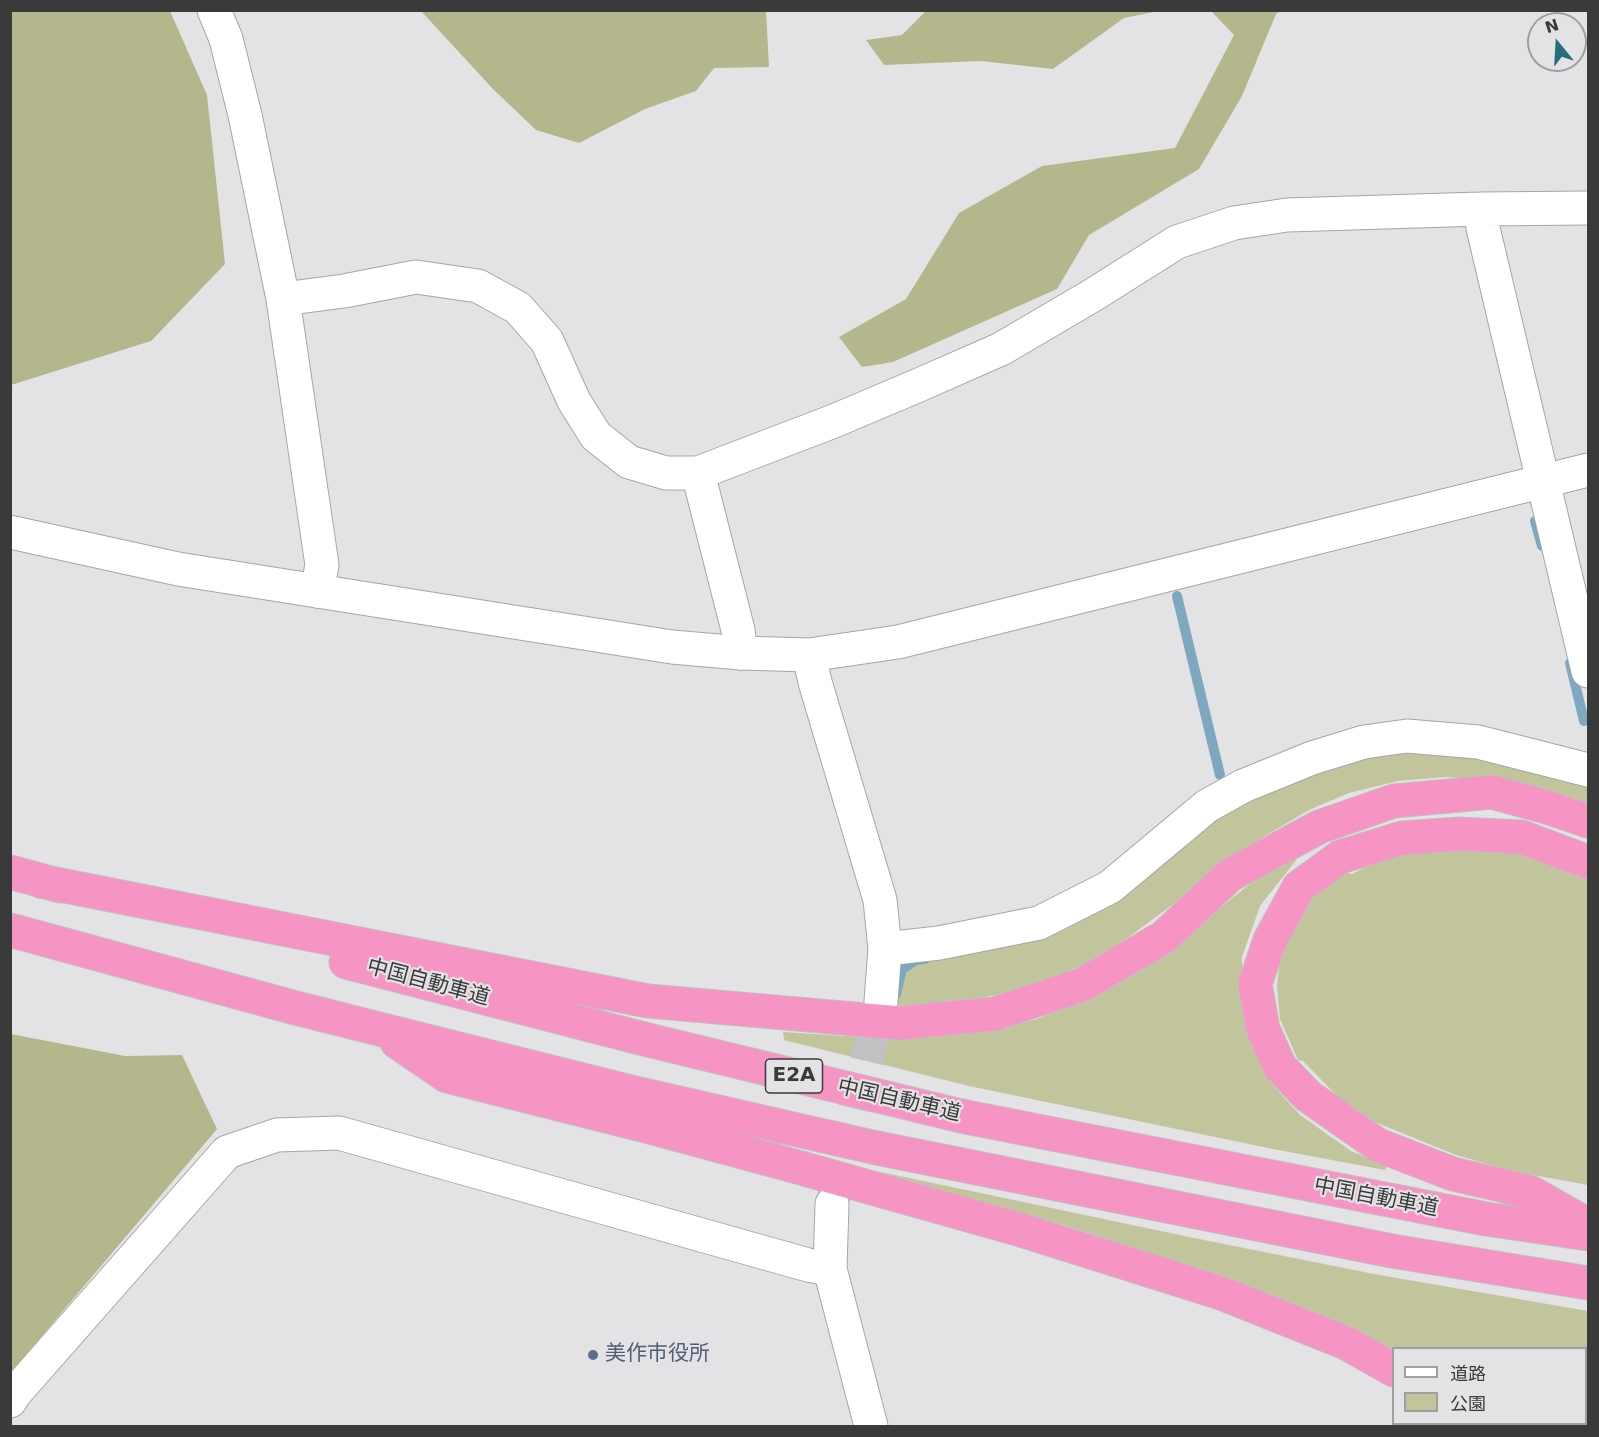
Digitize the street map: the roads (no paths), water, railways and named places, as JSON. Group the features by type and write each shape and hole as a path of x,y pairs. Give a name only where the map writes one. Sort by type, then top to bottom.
{"highway":[{"path":"25,877 648,1001 900,1023 994,1014 1082,985 1164,937 1230,875 1320,827 1394,801 1492,792 1588,821"},
{"path":"1588,862 1522,837 1460,834 1402,838 1340,857 1299,887 1270,940 1255,984 1263,1029 1280,1067 1308,1096 1378,1145 1453,1174 1530,1191 1588,1225"},
{"name":"中国自動車道","path":"25,877 640,1038 961,1116 1486,1219 1588,1234"},
{"name":"E2A","path":"10,930 379,1029 631,1092 872,1147 1392,1251 1588,1283"},
{"path":"379,1029 447,1076 657,1129 1021,1230 1221,1293 1346,1343 1392,1369"}],"street":[{"path":"214,10 226,39 245,115 283,299 322,565 316,591"},
{"path":"283,299 344,291 416,277 478,286 518,308 547,341 574,401 596,436 629,462 666,473 698,473 834,421 1001,349 1177,242 1234,223 1287,215 1588,208"},
{"path":"1481,209 1483,228 1588,671"},
{"path":"10,532 178,570 672,647 741,654 810,655 898,642 1588,470"},
{"path":"698,473 738,630 741,654"},
{"path":"810,655 815,682 880,900 885,949 881,1001"},
{"path":"885,949 939,943 1039,923 1110,887 1207,806 1243,786 1312,758 1364,742 1407,736 1478,742 1588,770"},
{"path":"10,1401 227,1152 277,1135 339,1133 797,1262 830,1269"},
{"path":"832,1204 830,1269 871,1426"}],"waterway":[{"path":"1535,521 1542,546"},
{"path":"1177,596 1220,775"},
{"path":"1570,663 1584,721"},
{"path":"896,994 902,969 916,960 925,959"}],"tunnel":[{"path":"832,1204 881,1001"}],"place":[{"name":"美作市役所","path":"593,1355"}]}
